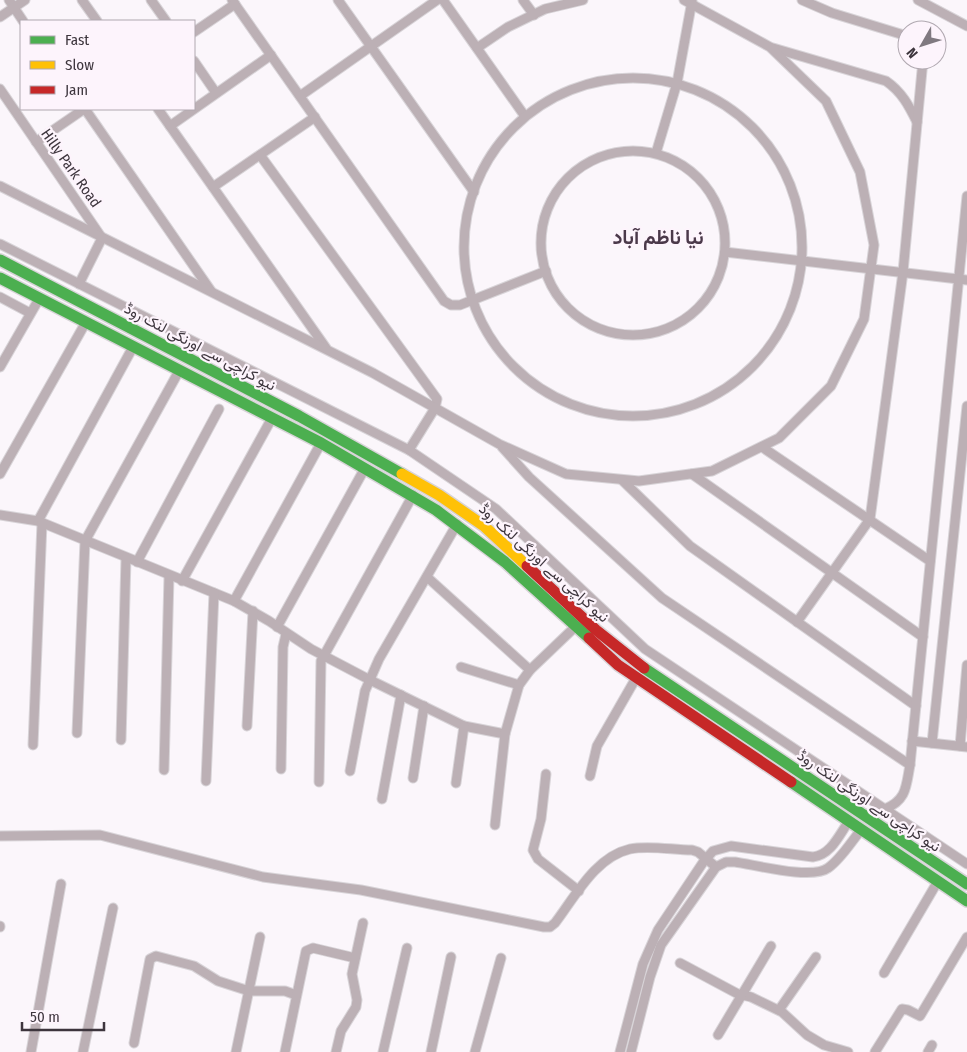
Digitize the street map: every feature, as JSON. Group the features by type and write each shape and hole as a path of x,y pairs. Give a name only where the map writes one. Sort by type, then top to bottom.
{"street":[{"path":"0,18 11,4 25,0"},
{"path":"82,0 96,20"},
{"path":"151,0 165,20"},
{"path":"338,0 474,192"},
{"path":"300,96 437,0"},
{"path":"443,0 524,115"},
{"path":"523,0 534,15"},
{"path":"477,48 508,27 545,9 583,0"},
{"path":"802,0 832,13 897,33"},
{"path":"918,0 967,26"},
{"path":"195,31 234,2 444,301 451,305 460,305 546,271"},
{"path":"0,186 327,350 499,444 566,474 639,482 712,471 762,447 779,438 831,386 864,319 874,245 860,172 826,101 770,47 730,23 689,2 677,83 656,153"},
{"path":"11,4 23,20"},
{"path":"770,47 886,81 896,88 906,100 918,122"},
{"path":"195,108 271,55"},
{"path":"195,62 216,93"},
{"path":"797,622 870,520 903,272 922,70"},
{"path":"630,77 677,83 736,112 773,152 797,202 802,262 792,310 764,357 722,393 671,414 616,417 563,403 516,370 481,324 464,269 466,212 487,159 524,115 574,87 630,77"},
{"name":"Hilly Park Road","path":"0,89 102,238"},
{"path":"36,142 83,110"},
{"path":"85,110 213,293"},
{"path":"159,110 327,350"},
{"path":"170,126 192,110"},
{"path":"213,187 315,117"},
{"path":"626,151 656,153 683,166 706,186 720,213 726,243 724,252 721,273 707,301 684,322 656,334 625,336 595,328 569,311 551,286 541,257 542,226 552,198 571,174 596,158 604,156 626,151"},
{"path":"260,155 437,399 435,408 409,450"},
{"path":"885,809 896,805 904,794 910,765 930,560 963,279 967,196"},
{"path":"79,284 102,238"},
{"path":"0,244 409,450 496,509 645,649 967,864"},
{"path":"724,252 963,279"},
{"name":"نیو کراچی سے اورنگی لنک روڈ","path":"0,260 405,474 484,526 596,630 645,669 967,884"},
{"name":"نیو کراچی سے اورنگی لنک روڈ","path":"0,278 321,443 413,495 457,524 505,562 575,627 636,678 967,901"},
{"path":"0,297 30,313"},
{"path":"0,367 39,299"},
{"path":"0,474 86,322"},
{"path":"33,745 40,522 133,347"},
{"path":"193,378 200,364"},
{"path":"77,733 85,541 179,371"},
{"path":"932,743 967,406"},
{"path":"137,562 219,409"},
{"path":"182,581 272,418"},
{"path":"234,601 321,443"},
{"path":"499,444 528,477 662,598 910,765"},
{"path":"762,447 930,560"},
{"path":"277,627 365,468"},
{"path":"398,486 405,474"},
{"path":"692,474 923,637"},
{"path":"622,480 690,546 916,706"},
{"path":"319,782 321,661 413,495"},
{"path":"0,515 40,522 234,601 286,634 401,696 464,726 504,734"},
{"path":"350,771 360,706 370,680 457,524"},
{"path":"122,740 126,558"},
{"path":"164,770 169,576"},
{"path":"426,578 530,670"},
{"path":"206,781 214,593"},
{"path":"247,726 252,612"},
{"path":"495,825 504,734 519,685 530,670 575,627"},
{"path":"281,768 283,647 286,634"},
{"path":"912,741 963,746 967,665"},
{"path":"461,667 519,685"},
{"path":"590,776 597,746 636,678"},
{"path":"382,799 401,696"},
{"path":"413,778 424,706"},
{"path":"456,783 464,726"},
{"path":"546,774 541,819 533,850 538,859 579,891"},
{"path":"620,1052 643,964 650,945 706,858 720,848 731,846 821,856 829,850 849,821"},
{"path":"631,1052 648,984 661,945 716,867 726,862 735,862 808,873 821,872 829,868 861,830"},
{"path":"0,836 100,835 263,877 362,890 544,927 555,923 590,875 605,862 632,849 692,850 706,858 716,867"},
{"path":"926,873 933,861"},
{"path":"884,973 938,881"},
{"path":"30,1052 61,884"},
{"path":"83,1052 113,908"},
{"path":"336,1052 341,1031 356,1007 357,1000 352,974 363,923"},
{"path":"236,1052 260,937"},
{"path":"875,1052 902,1010 908,1010 920,1016 967,937"},
{"path":"718,1035 771,946"},
{"path":"286,1052 306,951 314,948 355,958"},
{"path":"384,1052 408,948"},
{"path":"134,1043 150,960 156,956 194,966 218,982 249,991 285,991 296,995"},
{"path":"431,1052 451,957"},
{"path":"779,1010 816,957"},
{"path":"475,1052 501,958"},
{"path":"680,963 741,994 779,1010 807,1035 824,1045 848,1052"}],"traffic: fast":[{"path":"0,260 299,416 402,474"},
{"path":"0,278 321,443 436,510 505,562 589,638"},
{"path":"644,668 967,884"},
{"path":"791,782 967,901"}],"traffic: slow":[{"path":"402,474 439,495 484,526 527,566"}],"traffic: jam":[{"path":"527,566 596,630 644,668"},
{"path":"589,638 618,665 791,782"}],"district":[{"name":"نیا ناظم آباد","path":"658,237"}]}
